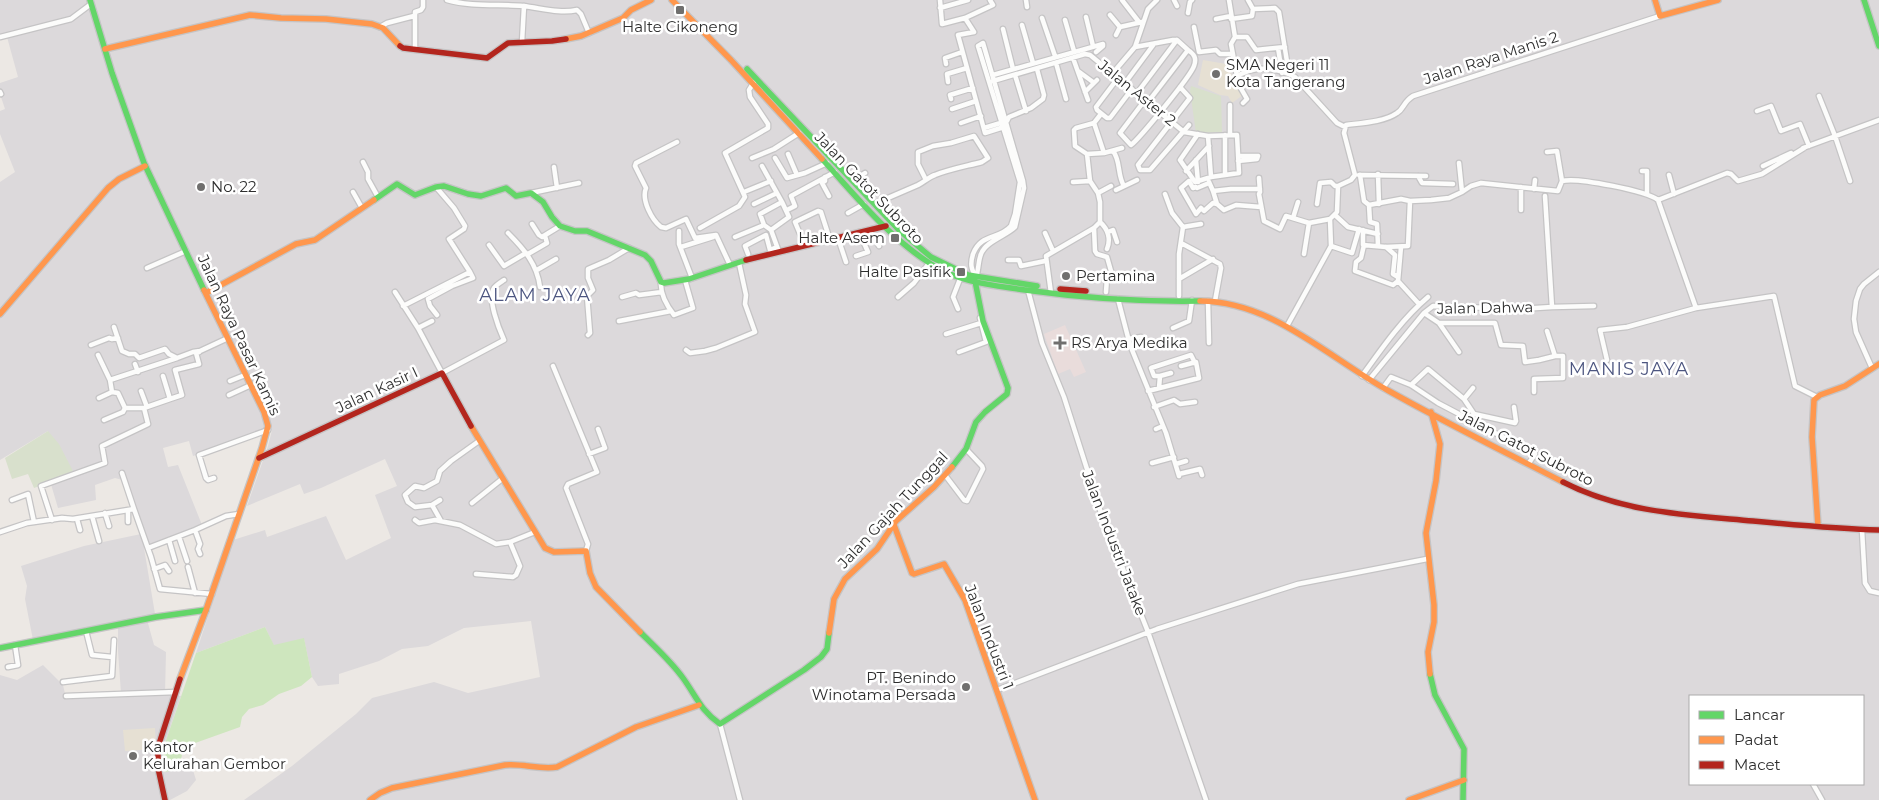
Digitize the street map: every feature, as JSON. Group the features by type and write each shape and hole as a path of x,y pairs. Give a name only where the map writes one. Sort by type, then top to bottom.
{"main road":[{"path":"105,49 250,15 351,21 380,26 400,47 487,58 496,54 506,44 563,40 589,33 623,18 631,10 651,0"},
{"name":"Jalan Gatot Subroto","path":"675,0 892,223 932,257 976,280 1118,299 1181,302 1208,300 1254,311 1286,326 1383,388 1601,500 1690,516 1879,530"},
{"path":"1655,0 1660,16"},
{"name":"Jalan Raya Manis 2","path":"1660,16 1718,0"},
{"path":"1864,0 1879,46"},
{"name":"Jalan Raya Pasar Kamis","path":"90,2 139,152 267,418 268,430 259,458 158,748 158,768 164,800"},
{"name":"Jalan Gatot Subroto","path":"755,81 798,133 885,226 914,253 960,279 1017,283 1028,288"},
{"path":"0,314 108,188 125,175 145,166"},
{"path":"206,293 296,244 315,240 397,184 415,195 444,186 478,196 507,188 516,196 531,192 543,202 560,226 575,231 587,231 614,241 648,258 661,282 664,283 692,278 778,249 805,246 892,223"},
{"name":"Jalan Gajah Tunggal","path":"720,724 821,657 827,649 831,611 840,586 856,568 875,552 900,517 945,475 966,449 976,422 985,412 1002,399 1008,391 983,316 976,280"},
{"name":"Jalan Gatot Subroto","path":"1051,291 1179,296 1191,300"},
{"path":"1818,526 1812,436 1814,400 1845,386 1879,364"},
{"path":"442,373 479,442 545,548 549,551 586,551 590,573 596,587 673,665 684,679 699,706 720,724"},
{"name":"Jalan Kasir I","path":"259,458 442,373"},
{"path":"1428,411 1440,444 1436,481 1426,525 1427,559 1434,616 1428,652 1428,666 1435,695 1463,748 1463,800"},
{"name":"Jalan Industri 1","path":"894,525 912,573 914,574 942,564 948,569 965,600 1035,800"},
{"path":"0,648 156,617 206,610"},
{"path":"370,800 392,788 505,765 552,768 588,753 648,722 699,706"},
{"path":"1409,800 1464,780"}],"street":[{"path":"415,48 414,16 415,12 423,7 423,0"},
{"path":"446,0 469,4 523,6 563,12 578,11 589,33"},
{"path":"522,42 523,0"},
{"path":"940,0 942,24 965,18 992,5 990,0"},
{"path":"940,8 968,0"},
{"path":"1026,0 1027,7"},
{"path":"1122,0 1141,22"},
{"path":"1112,74 1134,47 1140,34 1141,22 1148,9 1157,0"},
{"path":"1174,0 1177,6"},
{"path":"1229,0 1235,37"},
{"path":"1216,19 1250,18 1252,16 1252,9 1248,0"},
{"path":"0,37 71,19 80,14 90,2"},
{"path":"1188,13 1191,3"},
{"path":"1252,9 1272,8 1277,10 1281,18 1289,74"},
{"path":"1110,15 1120,27"},
{"path":"380,26 414,16"},
{"name":"Jalan Raya Manis 2","path":"1346,127 1394,115 1402,110 1406,100 1413,96 1660,16"},
{"path":"1086,17 1093,46"},
{"path":"965,18 974,32 958,35 985,134 1004,120 1026,111 1044,98 1037,70"},
{"path":"1042,18 1055,56"},
{"path":"1065,20 1074,51"},
{"path":"1120,27 1141,22"},
{"path":"1022,25 1033,63"},
{"path":"1116,35 1120,27"},
{"path":"1194,27 1199,52 1216,50 1220,54 1233,54"},
{"path":"1003,29 1013,69"},
{"path":"1242,103 1247,99 1236,80 1237,76 1231,42 1235,37 1247,36 1256,50 1285,47"},
{"path":"1134,47 1177,40"},
{"path":"1177,40 1195,57 1194,66 1180,87 1132,145 1120,131 1187,51"},
{"path":"1118,78 1096,107 1096,110 1101,114 1110,118 1177,40"},
{"path":"994,78 1013,69 1102,43 1103,45 1096,52"},
{"path":"976,280 983,248 1015,227 1022,187 984,44 978,45 989,82 1004,120"},
{"path":"1125,83 1154,44"},
{"path":"1278,48 1282,73"},
{"path":"946,64 945,58 962,52"},
{"name":"Jalan Aster 2","path":"989,82 994,78 1037,70 1085,54 1090,55 1184,132 1208,136 1237,135 1239,173 1225,174"},
{"path":"1073,58 1088,100"},
{"path":"1056,63 1066,99"},
{"path":"948,82 947,74 967,68"},
{"path":"1237,76 1263,68 1295,77 1337,123 1346,127 1344,132 1364,201 1369,205 1402,199 1410,201 1442,199 1481,183 1558,191 1562,181 1557,151 1547,152"},
{"path":"1078,70 1095,81 1085,92"},
{"path":"1015,75 1026,111"},
{"path":"700,228 741,205 745,197 725,153 768,128 768,124 750,97 749,90 755,81"},
{"path":"1180,87 1190,98 1138,165 1140,170 1150,170 1189,125"},
{"path":"951,98 950,95 972,88"},
{"path":"1819,96 1850,182"},
{"path":"952,109 976,101"},
{"path":"1217,204 1213,203 1204,211 1201,208 1196,214 1181,188 1189,181 1193,188 1225,174 1230,105"},
{"path":"1757,111 1772,106 1781,130 1800,124 1807,147"},
{"path":"1101,114 1094,123 1074,130 1075,146 1087,154 1104,153 1122,148"},
{"path":"961,123 981,116"},
{"path":"1763,166 1879,120"},
{"path":"1094,123 1104,153"},
{"path":"752,158 774,149 798,133"},
{"path":"1198,134 1180,160 1195,182 1210,181"},
{"path":"848,213 874,204 926,180 936,174 982,162 988,158 974,136 949,144 934,146 918,152 918,164 926,180"},
{"path":"1208,136 1210,181 1217,204 1224,210 1235,205 1261,206"},
{"path":"677,142 635,164 646,188 644,193 645,200 661,228 666,228 686,219 694,238 717,236"},
{"path":"1186,171 1208,146"},
{"path":"1658,200 1727,173 1737,180 1762,174 1807,147"},
{"path":"1113,151 1118,160 1119,177 1124,186"},
{"path":"788,154 797,175"},
{"path":"1051,291 1045,260 1046,256 1094,228 1100,222 1101,209 1098,193 1090,181 1087,154"},
{"path":"775,158 786,177 827,164"},
{"path":"1196,160 1198,182"},
{"path":"363,162 368,172 368,179 378,197"},
{"path":"1459,163 1462,192"},
{"path":"762,166 787,210 789,218 771,230"},
{"path":"554,167 557,188"},
{"path":"1642,171 1647,172 1646,194"},
{"path":"787,210 795,206 791,196 835,172"},
{"path":"853,181 865,173"},
{"path":"1378,174 1379,204"},
{"path":"1317,204 1320,183 1331,182 1338,186 1358,175 1426,176"},
{"path":"1669,175 1674,194"},
{"path":"1418,176 1422,183 1453,184"},
{"path":"825,177 825,181 822,183 829,196"},
{"path":"1259,178 1259,194 1264,221 1279,228 1286,216 1309,223 1330,219 1335,215 1338,206 1338,186"},
{"path":"1116,190 1137,180"},
{"path":"1534,189 1535,180"},
{"path":"1562,181 1574,180 1608,186 1646,194 1658,200 1696,308"},
{"path":"744,192 770,181"},
{"path":"1073,182 1090,181"},
{"path":"531,192 579,183"},
{"path":"1098,193 1111,186"},
{"path":"436,187 454,208 465,226 464,229 449,239 473,278 452,286 428,299 430,306 437,315"},
{"path":"976,280 970,262 977,245 983,240 1004,232 1011,226 1022,187"},
{"path":"1521,187 1522,210"},
{"path":"1214,191 1231,188 1260,189"},
{"path":"352,192 362,208"},
{"path":"754,204 778,193"},
{"path":"1165,194 1172,213 1182,228 1179,296"},
{"name":"Jalan Dahwa","path":"1369,380 1424,313 1433,306 1552,307 1545,196"},
{"path":"1364,244 1386,247 1409,245 1410,201"},
{"path":"735,237 763,226 771,230 778,249 770,250 763,226 760,214 782,202"},
{"path":"1292,218 1298,202"},
{"path":"1369,205 1370,222 1377,224 1378,246"},
{"path":"805,246 795,222 818,211 821,212 830,240"},
{"path":"1335,215 1346,226 1378,234"},
{"path":"1286,326 1331,246 1330,219"},
{"path":"1100,222 1108,232 1109,247 1107,250"},
{"path":"1304,254 1309,223"},
{"path":"532,224 540,237 545,236 560,226"},
{"path":"1182,228 1201,224"},
{"path":"1094,228 1095,251 1097,254 1108,256 1111,271 1110,277 1107,278 1106,292"},
{"path":"1361,229 1362,243 1364,244 1361,258 1356,262 1355,271 1392,284 1398,279 1400,247"},
{"path":"1331,246 1352,253 1361,229"},
{"path":"868,230 880,246"},
{"path":"1108,232 1113,230 1117,242"},
{"path":"679,231 679,242 692,278"},
{"path":"856,256 868,252 860,232"},
{"path":"508,233 527,254 537,270 540,287"},
{"path":"1045,233 1053,251"},
{"path":"748,254 745,246 766,235"},
{"path":"489,245 504,266 547,242 545,236"},
{"path":"681,247 717,236"},
{"path":"717,236 730,265"},
{"path":"838,238 846,262"},
{"path":"1182,238 1219,263 1222,268 1215,301"},
{"path":"1386,247 1395,255 1393,274 1420,304"},
{"path":"588,335 590,333 590,323 588,296 593,290 588,278 588,269 604,263 629,248"},
{"path":"147,268 186,251"},
{"path":"537,270 556,259"},
{"path":"1008,260 1019,260 1021,266 1045,260"},
{"path":"1179,279 1213,260"},
{"path":"970,262 979,264"},
{"path":"686,350 690,353 705,351 755,332 745,304 746,295 739,263"},
{"path":"898,296 914,282 929,263"},
{"path":"403,306 470,272"},
{"path":"1872,368 1856,332 1854,319 1856,301 1860,289 1879,272"},
{"path":"958,310 953,297 960,279"},
{"name":"Jalan Kasir I","path":"442,373 504,340 495,318 493,291 504,280"},
{"path":"661,282 662,292 667,305 674,315 693,308 685,280"},
{"name":"Jalan Industri Jatake","path":"1028,288 1042,343 1064,397 1098,504 1148,632 1206,800"},
{"path":"394,292 418,328 442,373"},
{"path":"622,297 636,293 639,296 662,292"},
{"path":"1607,360 1600,330 1627,327 1696,308 1774,296 1795,386 1817,397"},
{"path":"1362,376 1411,313 1428,297"},
{"path":"1118,299 1128,339 1163,426 1179,475 1200,469 1202,475"},
{"path":"1173,328 1189,320 1191,300"},
{"path":"1208,300 1209,343"},
{"path":"1552,307 1594,306"},
{"path":"619,321 671,311"},
{"path":"1424,313 1439,323 1459,352"},
{"path":"959,352 986,343 980,319 983,316"},
{"path":"418,328 432,321"},
{"path":"1439,323 1493,322 1498,327 1501,345 1523,346 1525,362 1563,356 1563,378 1534,378 1534,392"},
{"path":"946,334 981,323"},
{"path":"114,327 122,351 135,354 139,358 166,349 169,354 177,358"},
{"path":"1547,331 1555,356"},
{"path":"1128,339 1141,337"},
{"path":"91,345 108,338 118,338"},
{"path":"110,380 200,351 228,338"},
{"path":"125,408 146,407 170,398 182,396 175,370 199,364 196,353 228,338"},
{"path":"98,355 110,380 112,392"},
{"path":"1148,392 1199,379 1197,364 1193,356 1190,355 1151,368 1154,376 1171,373"},
{"path":"1181,366 1195,363"},
{"path":"135,364 138,372"},
{"path":"553,366 597,472 568,484 566,488 588,544 586,551"},
{"path":"1411,385 1428,369 1464,399 1474,414 1515,423 1514,406"},
{"path":"230,381 245,375"},
{"path":"163,376 170,398"},
{"path":"1159,388 1160,376"},
{"path":"1383,388 1391,376 1411,385 1434,400 1535,454 1529,463"},
{"path":"229,395 251,385"},
{"path":"1464,399 1473,388"},
{"path":"52,520 41,486 104,464 105,457 102,446 148,424 146,407 141,391"},
{"path":"99,398 112,392 118,393 125,408"},
{"path":"1154,407 1174,400 1180,404 1195,402"},
{"path":"1428,411 1434,400"},
{"path":"104,420 123,412 125,408"},
{"path":"1156,429 1163,426"},
{"path":"589,454 605,448 598,429"},
{"path":"214,478 208,480 206,478 199,455 268,430"},
{"path":"440,500 432,505 415,507 408,502 405,495 415,486 424,488 437,481 442,469 462,452 479,442"},
{"path":"945,475 964,500 967,501 983,469 966,449"},
{"path":"1152,463 1174,457"},
{"path":"1176,464 1186,461"},
{"path":"122,474 160,589 212,594"},
{"path":"472,503 502,479"},
{"path":"12,500 28,494 34,522"},
{"path":"432,505 441,522"},
{"path":"0,532 21,524 62,518 75,519 134,509"},
{"path":"128,510 128,522"},
{"path":"105,513 109,526"},
{"path":"148,548 179,537 226,516 239,514"},
{"path":"92,516 99,541"},
{"path":"74,526 75,519"},
{"path":"75,519 80,530"},
{"path":"415,520 419,522 435,520 465,527 496,544 510,542 535,532"},
{"path":"195,530 200,544 198,549 200,554"},
{"path":"1862,530 1864,582 1870,590 1879,593"},
{"path":"179,537 187,561"},
{"path":"169,540 175,561"},
{"path":"476,574 513,577 516,575 520,566 510,542"},
{"path":"996,690 1148,632 1298,584 1427,559"},
{"path":"154,569 165,566 169,571"},
{"path":"188,567 195,593"},
{"path":"86,631 92,655 112,657"},
{"path":"63,682 111,677 113,673 114,640"},
{"path":"8,667 18,665 15,645"},
{"path":"66,696 176,692"},
{"path":"720,724 740,800"},
{"path":"1814,785 1822,800"}],"shaded area":[{"path":"0,0 1879,0 1879,800 244,800 292,766 356,714 372,698 434,682 468,693 540,677 531,621 464,628 428,646 402,649 379,661 339,674 339,684 318,686 312,677 304,639 274,646 265,627 196,653 233,540 265,530 267,537 326,516 346,560 391,538 375,495 397,486 385,459 304,494 300,484 247,506 272,430 193,456 189,441 163,448 168,467 178,465 202,525 144,548 155,614 146,616 154,645 166,652 165,694 181,696 163,749 164,772 192,767 196,780 187,791 170,800 0,800 0,675 17,680 43,665 63,685 66,698 121,693 118,621 33,640 25,599 27,586 21,566 84,546 141,534 139,515 126,481 115,478 95,485 96,500 58,508 50,481 48,431 0,460 0,182 15,172 0,134 0,111 5,109 0,94 0,83 18,77 7,37 1,39"},
{"name":"SMA Negeri 11 Kota Tangerang","path":"1203,60 1226,64 1243,95 1232,103 1228,96 1220,95 1198,85"},
{"name":"RS Arya Medika","path":"1065,325 1086,372 1074,377 1070,369 1058,374 1044,334"},
{"path":"155,728 156,749 125,751 123,730"}],"green space":[{"path":"1191,86 1221,96 1222,132 1196,133 1190,91"},
{"path":"48,431 59,444 74,473 34,488 28,474 12,479 5,458"},
{"path":"265,627 274,645 304,638 312,677 301,686 279,694 263,705 249,709 242,717 240,727 184,747 180,763 182,769 164,772 163,749 196,653"}],"traffic: fast":[{"path":"90,0 112,73 144,163 204,290"},
{"path":"1864,0 1879,46"},
{"path":"747,69 900,231 931,257 968,275 1037,286"},
{"path":"822,159 887,229 915,253 931,264 953,275 988,285 1069,295 1112,299 1200,301"},
{"path":"374,200 397,184 415,195 444,186 481,196 506,188 516,196 531,193 543,202 560,226 575,231 587,231 645,255 651,261 661,282 664,283 689,279 746,260"},
{"path":"952,467 966,449 976,422 1007,394 1008,388 983,321 975,281"},
{"path":"0,648 156,617 206,610"},
{"path":"640,632 663,654 683,678 703,708 720,724 821,657 827,649 829,633"},
{"path":"1430,674 1435,695 1464,749 1463,800"}],"traffic: slow":[{"path":"566,39 581,36 623,18 631,10 651,0"},
{"path":"672,0 731,60 822,159"},
{"path":"1655,0 1660,16 1718,0"},
{"path":"105,49 250,15 326,19 372,24 383,28 400,46"},
{"path":"0,314 108,188 119,179 145,166"},
{"path":"206,293 296,244 315,240 374,200"},
{"path":"180,679 206,610 268,426 264,412 204,290"},
{"path":"1200,301 1226,304 1251,310 1276,321 1389,391 1563,482"},
{"path":"1818,526 1812,437 1814,400 1820,395 1845,386 1879,364"},
{"path":"1430,674 1428,652 1434,622 1434,605 1426,533 1436,481 1440,444 1431,412"},
{"path":"471,426 545,548 554,552 586,551 590,573 596,587 640,632"},
{"path":"829,633 834,599 845,579 877,549 896,521 934,487 952,467"},
{"path":"894,525 912,573 914,574 944,564 965,600 1035,800"},
{"path":"370,800 392,788 505,765 557,767 636,727 699,705"},
{"path":"1409,800 1464,780"}],"traffic: jam":[{"path":"400,46 403,48 487,58 508,43 566,39"},
{"path":"746,260 886,226"},
{"path":"1060,289 1086,291"},
{"path":"259,458 442,373 471,426"},
{"path":"1563,482 1609,500 1656,511 1704,517 1879,530"},
{"path":"165,800 158,768 158,747 180,679"}],"place":[{"name":"Halte Cikoneng","path":"680,10"},
{"name":"SMA Negeri 11 Kota Tangerang","path":"1216,74"},
{"name":"No. 22","path":"201,187"},
{"name":"Halte Asem","path":"895,238"},
{"name":"Halte Pasifik","path":"961,272"},
{"name":"Pertamina","path":"1066,276"},
{"name":"RS Arya Medika","path":"1060,343"},
{"name":"PT. Benindo Winotama Persada","path":"966,687"},
{"name":"Kantor Kelurahan Gembor","path":"133,756"}],"district":[{"name":"ALAM JAYA","path":"535,295"},
{"name":"MANIS JAYA","path":"1629,369"}]}
